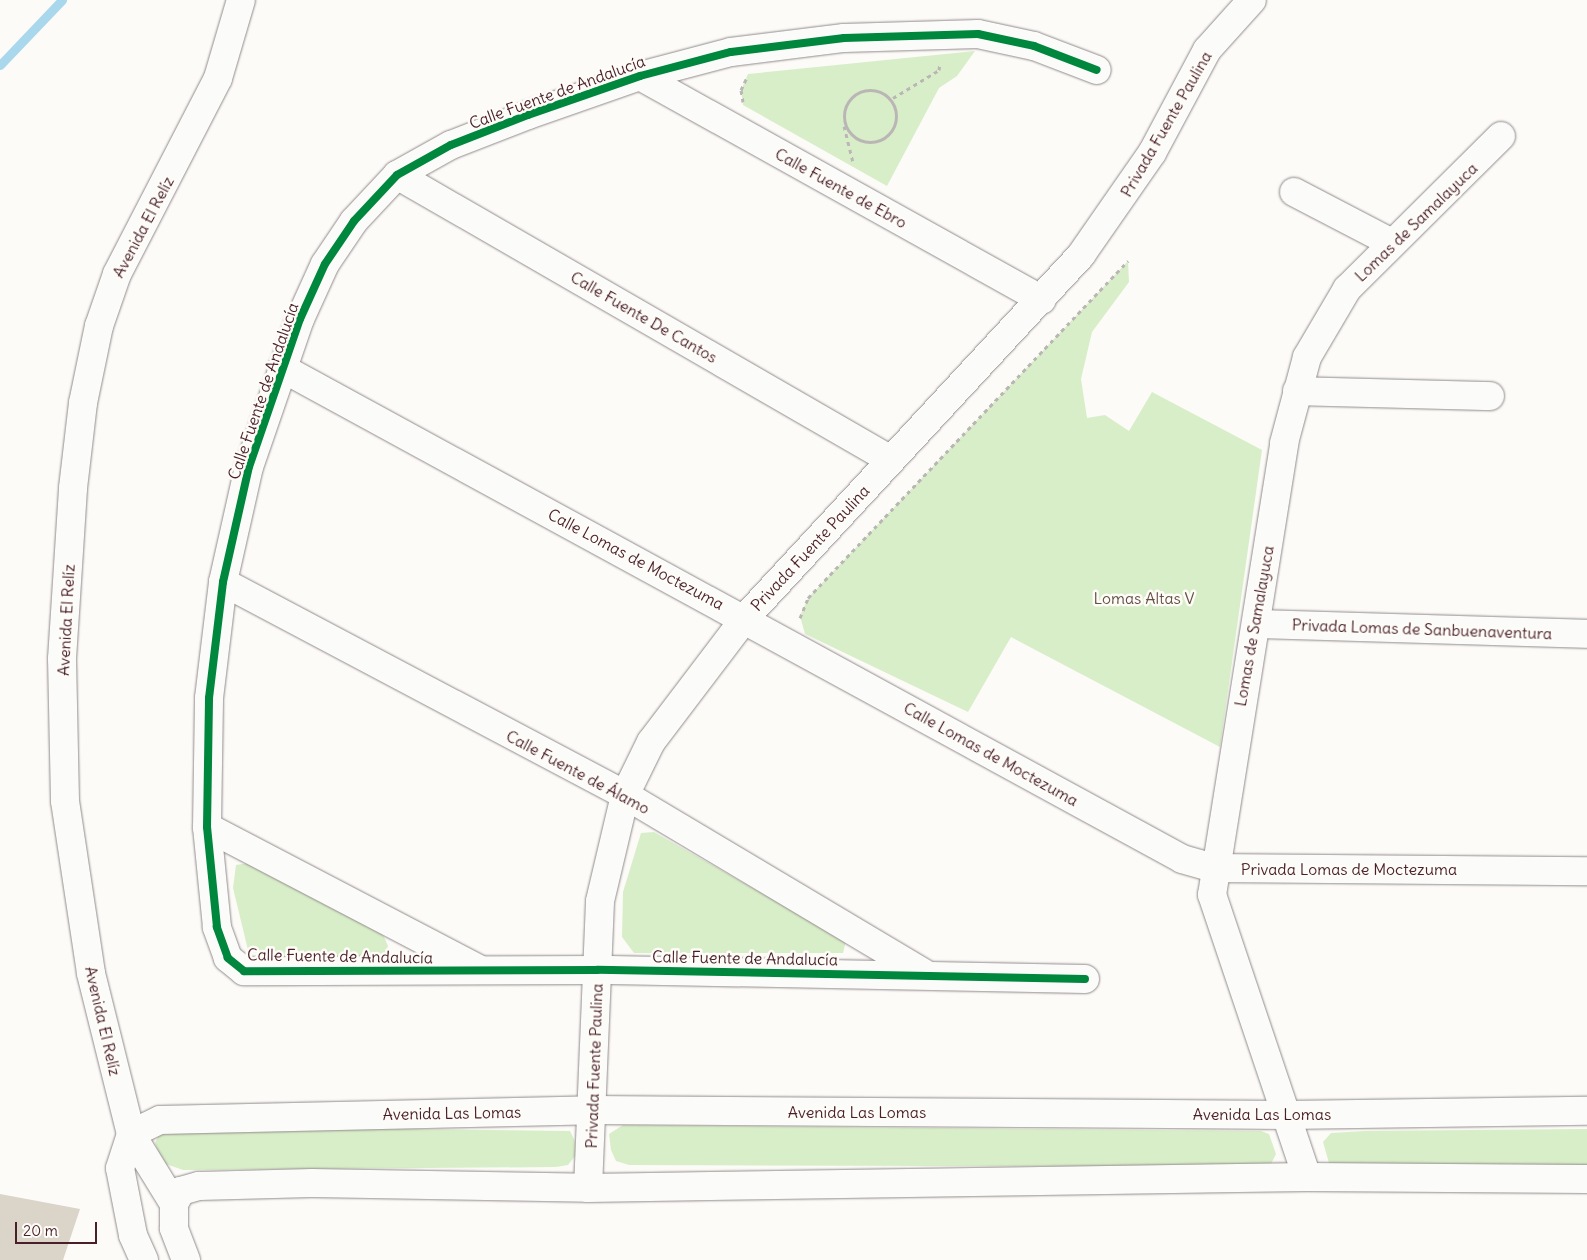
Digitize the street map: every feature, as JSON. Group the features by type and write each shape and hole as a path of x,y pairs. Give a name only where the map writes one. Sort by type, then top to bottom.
{"street":[{"name":"Avenida El Relíz","path":"130,1134 91,973 65,801 62,658 73,488 83,404 99,326 117,274 218,78 241,0"},
{"name":"Privada Fuente Paulina","path":"588,1188 593,1110 600,901 625,795 651,742 745,618 1042,300 1117,208 1152,154 1207,50 1252,0"},
{"name":"Calle Fuente de Andalucía","path":"1085,980 926,974 597,970 244,971 228,958 217,928 207,827 209,698 223,582 249,467 282,368 324,264 354,221 397,175 452,145 640,76 731,52 844,38 931,32 1004,37 1097,70"},
{"name":"Calle Fuente de Ebro","path":"640,76 1042,300"},
{"name":"Lomas de Samalayuca","path":"1308,1177 1214,909 1214,868 1256,624 1284,443 1297,390 1321,328 1348,289 1390,242 1466,175 1501,136"},
{"name":"Calle Fuente De Cantos","path":"397,175 891,460"},
{"path":"1294,192 1390,242"},
{"name":"Calle Lomas de Moctezuma","path":"282,368 745,618 1120,826"},
{"path":"1297,390 1490,396"},
{"name":"Calle Fuente de Álamo","path":"223,582 625,795 926,974"},
{"name":"Privada Lomas de Sanbuenaventura","path":"1256,624 1587,634"},
{"name":"Privada Lomas de Moctezuma","path":"1120,826 1182,859 1214,868 1587,871"},
{"name":"Calle Fuente de Andalucía","path":"207,827 482,971"},
{"name":"Avenida Las Lomas","path":"130,1134 160,1120 193,1117 593,1110 1287,1115 1587,1111"},
{"path":"130,1134 174,1204"},
{"path":"130,1134 122,1155 122,1194 144,1260"},
{"path":"186,1260 174,1228 174,1204 181,1191 199,1186 312,1182 588,1188 1308,1177 1587,1179"}],"path":[{"path":"893,98 940,70 937,55"},
{"path":"878,91 893,98 898,115 882,140 866,142 849,134 842,120 850,101 878,91"},
{"path":"802,625 800,616 808,598 1128,261"}],"green space":[{"path":"975,51 957,76 939,88 887,186 743,105 741,90 748,74"},
{"name":"Lomas Altas V","path":"1128,261 1129,282 1092,332 1081,379 1087,418 1105,415 1129,431 1152,392 1262,450 1220,747 1011,637 968,712 805,634 800,616 808,598"},
{"path":"654,832 846,941 843,953 634,953 622,937 623,892 641,833"},
{"path":"249,863 381,930 388,946 384,955 370,958 267,957 248,950 233,888 236,865"},
{"path":"623,1125 1261,1131 1269,1134 1276,1154 1271,1164 1260,1167 629,1165 616,1161 611,1150 609,1134"},
{"path":"175,1126 570,1131 575,1141 575,1156 568,1165 556,1167 183,1170 163,1163 155,1143 161,1130"},
{"path":"1587,1129 1587,1167 1329,1163 1323,1142 1331,1133 1365,1131"}],"building":[{"path":"0,1194 80,1209 63,1260 0,1260"}],"waterway":[{"path":"0,65 62,0"}],"cycle path":[{"path":"1085,979 597,970 244,971 228,958 217,927 207,827 209,698 223,582 249,467 300,319 325,264 354,221 397,175 451,145 528,115 640,76 731,52 844,38 978,34 1034,46 1097,70"}]}
